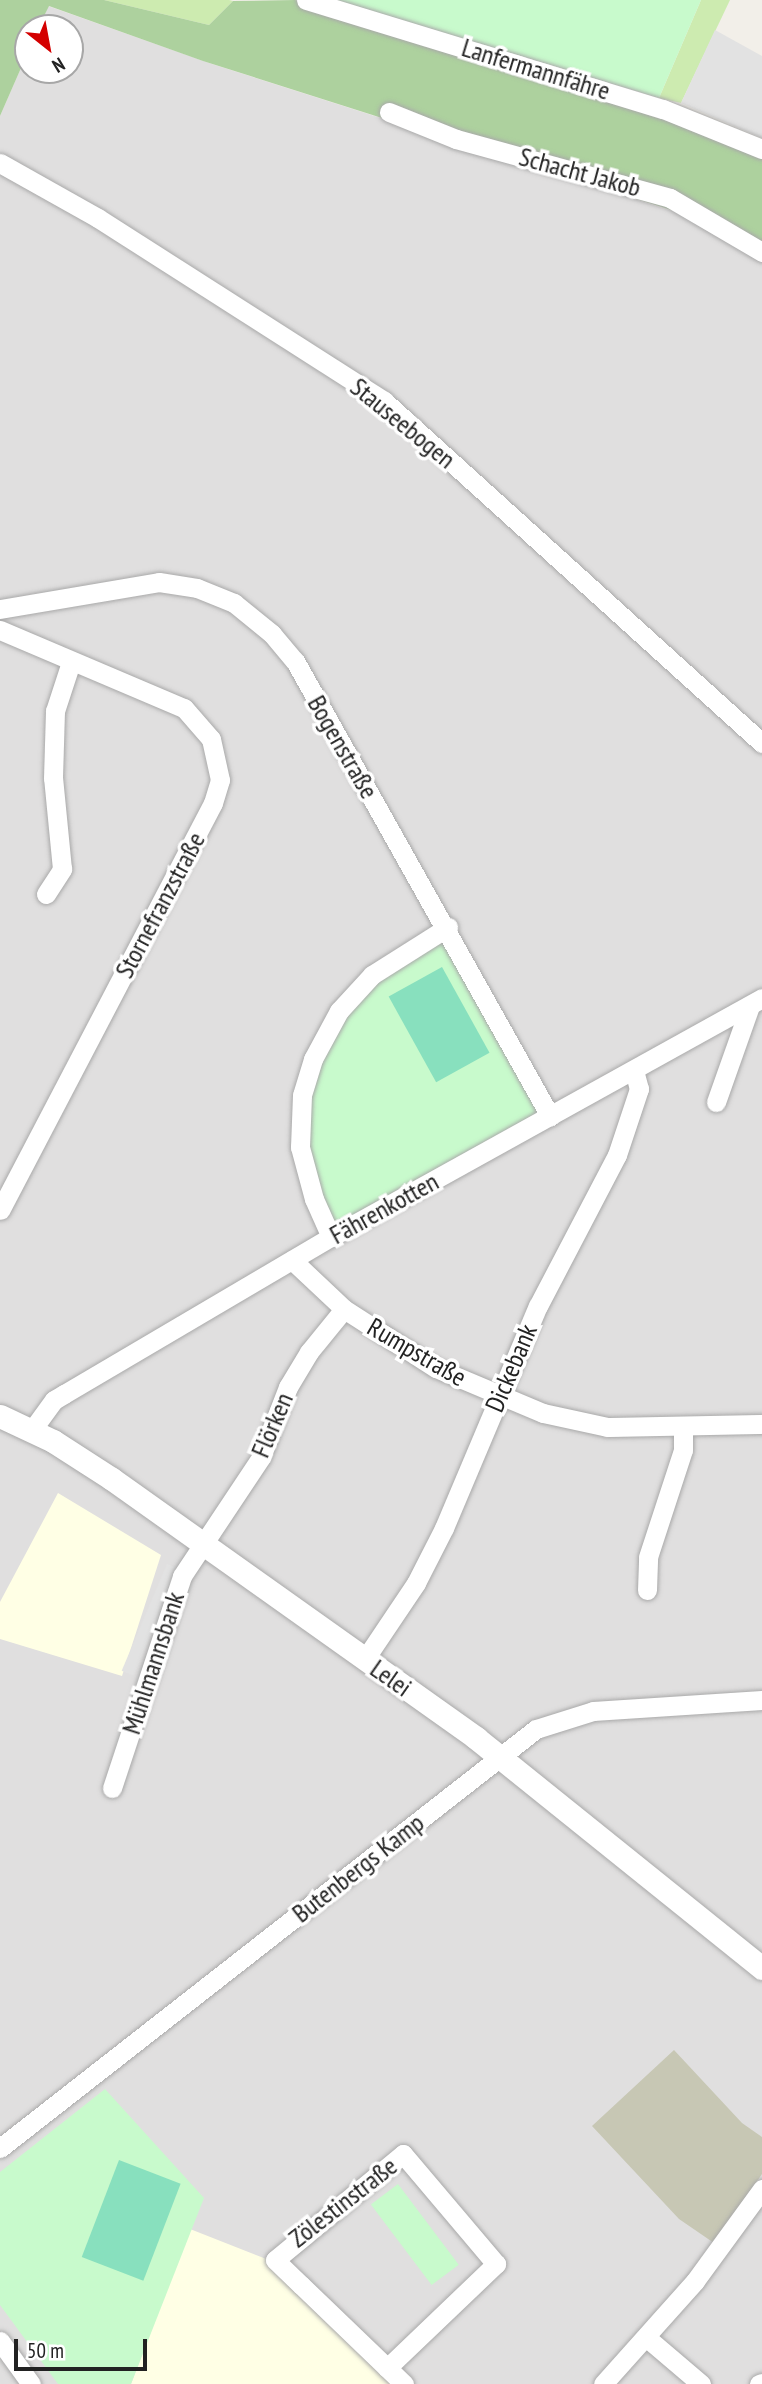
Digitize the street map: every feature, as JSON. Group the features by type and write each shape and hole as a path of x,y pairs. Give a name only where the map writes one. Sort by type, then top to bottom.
{"street":[{"name":"Lanfermannfähre","path":"306,0 663,108 762,149"},
{"name":"Schacht Jakob","path":"389,112 457,139 670,198 762,253"},
{"name":"Stauseebogen","path":"0,163 98,218 384,401 762,743"},
{"name":"Bogenstraße","path":"0,609 159,582 197,588 233,603 272,634 295,661 447,927 550,1116"},
{"name":"Stornefranzstraße","path":"0,630 184,708 211,740 220,780 214,803 0,1210"},
{"path":"46,894 62,869 53,778 55,711 71,662"},
{"path":"331,1237 314,1199 300,1147 302,1095 313,1059 339,1011 372,975 447,927"},
{"name":"Fährenkotten","path":"33,1430 54,1400 331,1237 756,1002"},
{"name":"Fährenkotten","path":"716,1102 756,1002"},
{"name":"Dickebank","path":"365,1659 416,1584 444,1528 497,1396 538,1306 617,1155 639,1089 634,1070"},
{"name":"Rumpstraße","path":"292,1260 344,1309 436,1368 497,1396 570,1421 607,1427 762,1424"},
{"name":"Flörken","path":"204,1544 261,1457 288,1387 309,1352 344,1309"},
{"name":"Lelei","path":"0,1416 33,1430 204,1544 499,1756 762,1968"},
{"path":"647,1590 651,1545 683,1450 683,1427"},
{"name":"Mühlmannsbank","path":"111,1788 177,1587 204,1544"},
{"name":"Butenbergs Kamp","path":"0,2148 536,1729 593,1711 762,1700"},
{"name":"Zölestinstraße","path":"387,2368 496,2264 403,2154 275,2260 387,2368 404,2384"},
{"path":"603,2384 647,2338 695,2281 762,2189"},
{"path":"647,2338 701,2384"},
{"path":"0,2341 31,2384"}],"shaded area":[{"path":"48,6 71,14 45,14"},
{"path":"84,19 212,64 675,212 762,258 762,2384 0,2384 0,116 14,84 84,84"},
{"path":"715,30 762,56 762,138 681,103"},
{"path":"58,1493 161,1555 122,1676 0,1639 0,1602"},
{"path":"167,1564 179,1569 134,1676 122,1671"},
{"path":"674,2050 742,2123 762,2137 762,2174 714,2243 679,2219 592,2126"},
{"path":"190,2229 274,2262 399,2384 131,2384"}],"green space":[{"path":"0,0 104,0 209,25 233,1 295,0 762,152 762,259 693,217 203,61 84,18 84,14 71,14 49,6 45,14 14,14 14,84 0,116"},
{"path":"104,0 229,0 233,1 209,25"},
{"path":"335,0 701,0 659,98"},
{"path":"701,0 730,0 681,103 659,98"},
{"path":"448,927 550,1116 331,1237 304,1151 308,1077 372,975"},
{"path":"442,967 490,1053 436,1082 389,997"},
{"path":"105,2089 204,2198 131,2384 58,2384 0,2305 0,2172"},
{"path":"119,2160 181,2184 143,2281 82,2257"},
{"path":"398,2184 459,2265 432,2285 371,2204"}]}
